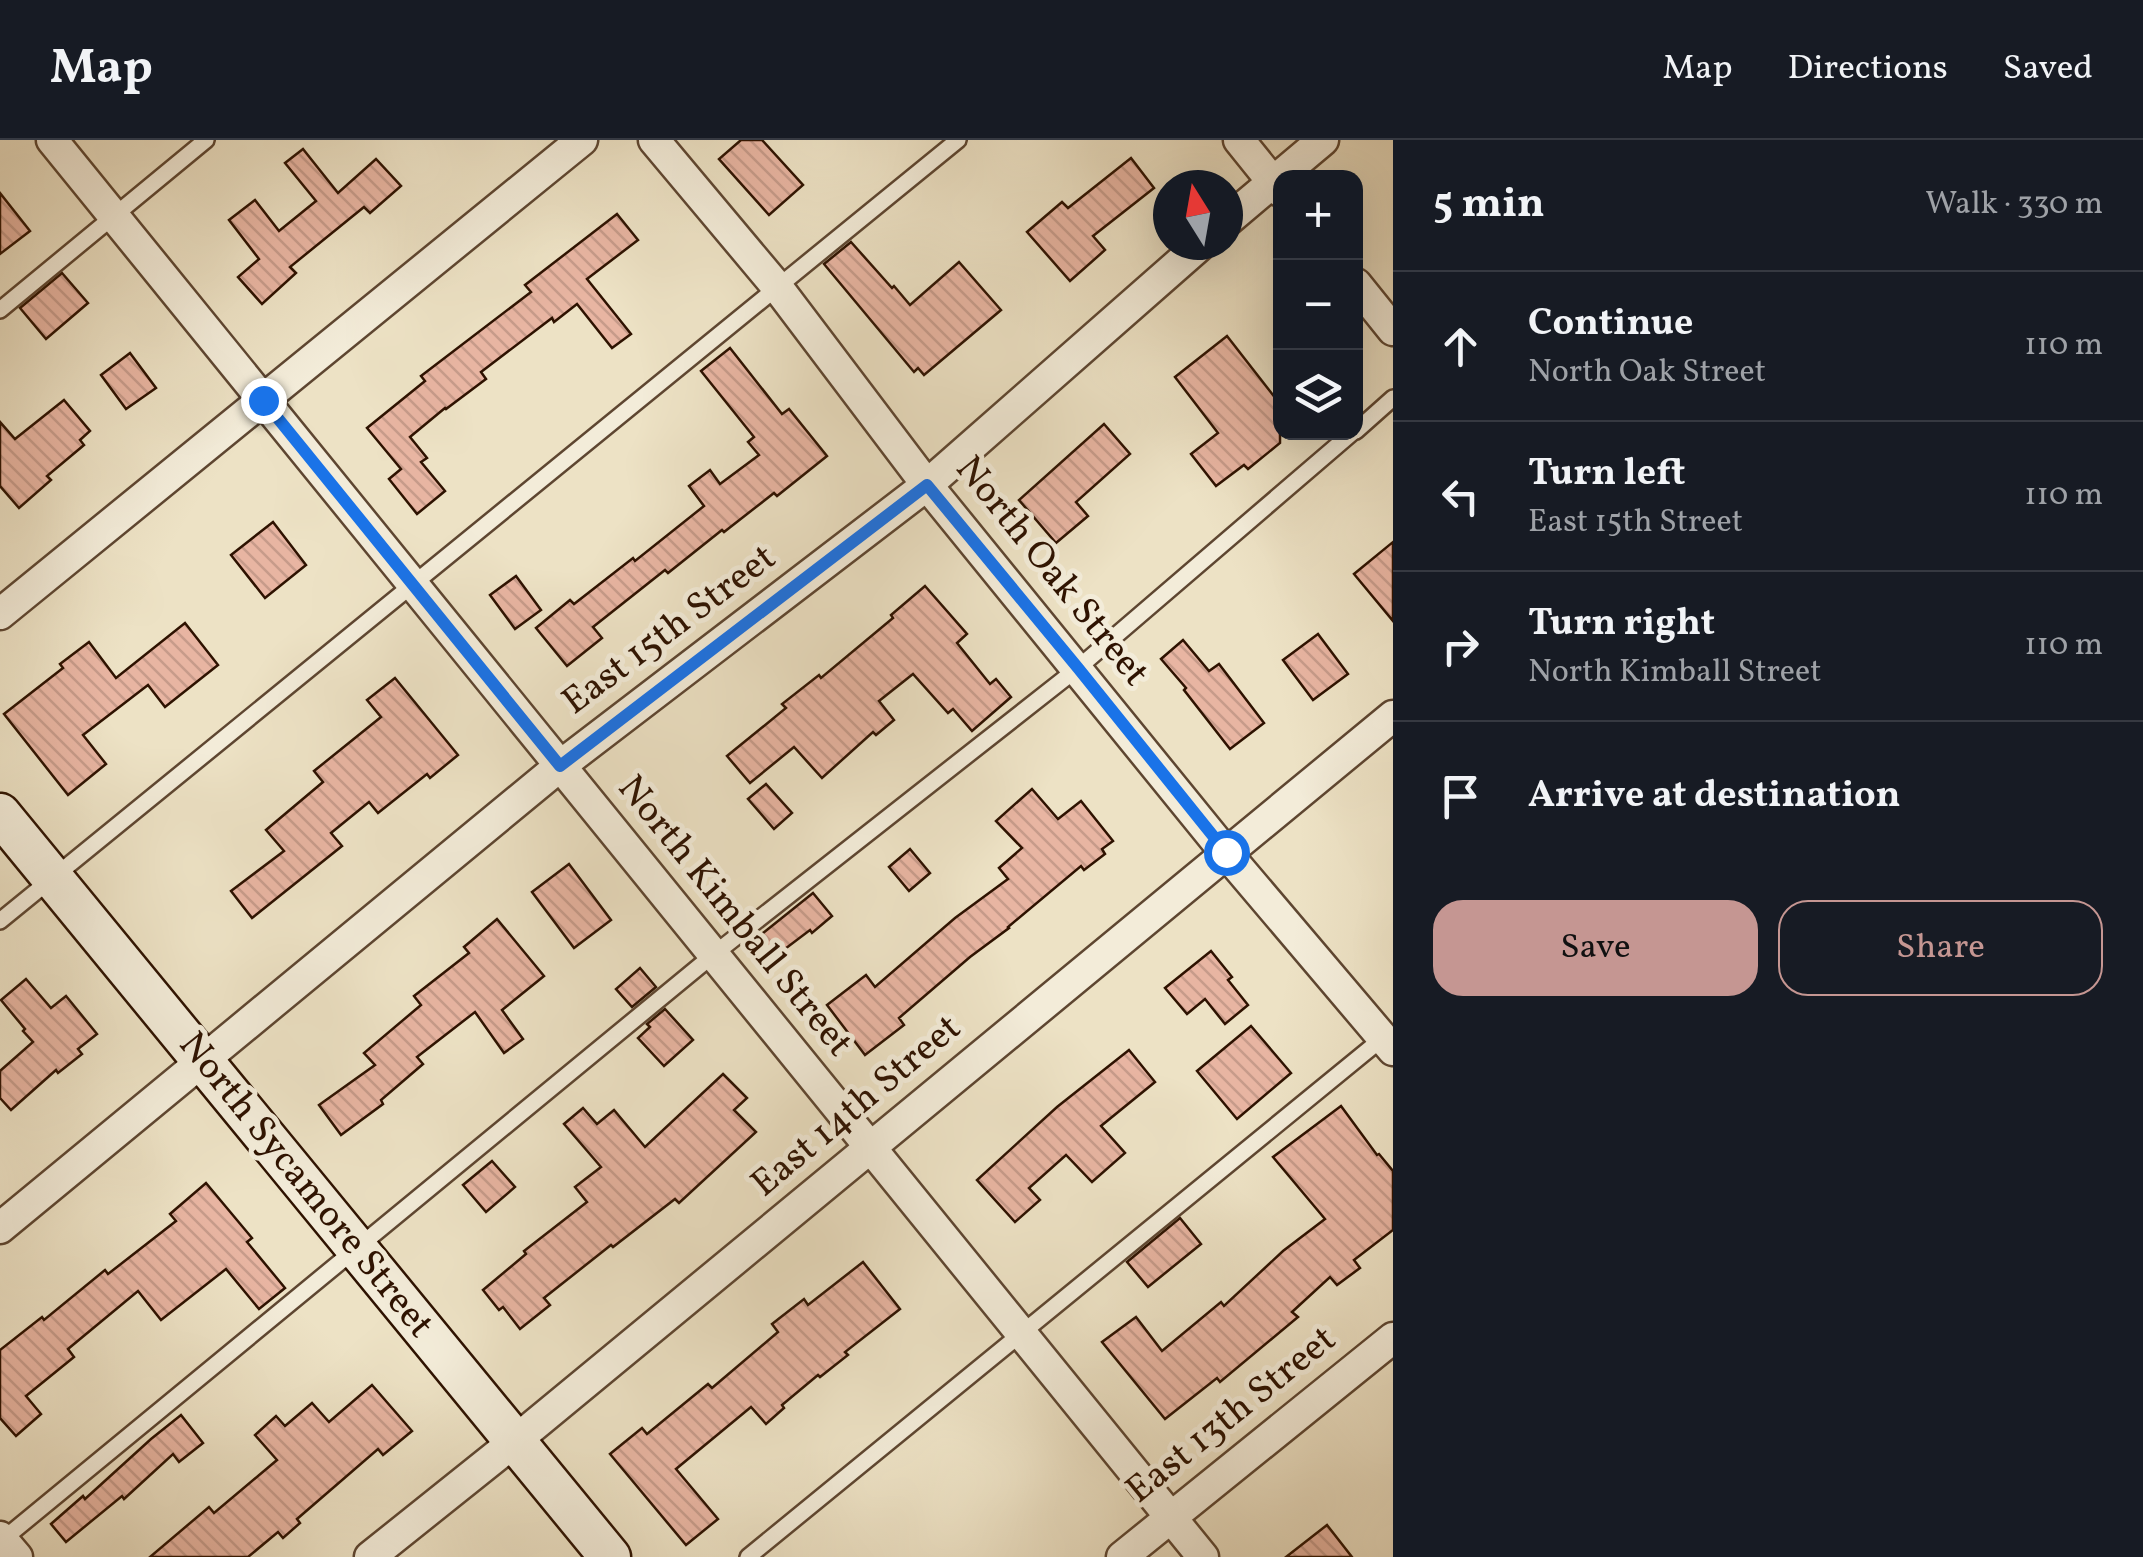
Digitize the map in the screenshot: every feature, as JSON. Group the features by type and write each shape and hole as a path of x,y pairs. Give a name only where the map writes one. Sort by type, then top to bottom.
{"main road":[{"name":"North Sycamore Street","path":"0,814 610,1557"}],"street":[{"name":"North Kimball Street","path":"52,140 1203,1557"},
{"path":"0,614 582,140"},
{"name":"North Oak Street","path":"654,140 778,288 927,485 1226,852 1390,1039"},
{"path":"1239,140 1273,182"},
{"path":"1292,170 1322,140"},
{"path":"1243,209 1273,188"},
{"name":"East 15th Street","path":"0,1228 560,766 927,485 1183,260"},
{"path":"1363,293 1393,330"},
{"name":"East 14th Street","path":"370,1557 1393,716"},
{"name":"East 13th Street","path":"1122,1557 1393,1338"}],"lane":[{"path":"0,310 206,140"},
{"path":"0,921 958,140"},
{"path":"1363,424 1393,398"},
{"path":"5,1544 356,1248 713,955 1078,668 1345,440"},
{"path":"748,1557 1390,1039"}],"building":[{"path":"741,140 762,140 803,185 769,215 719,159"},
{"path":"303,149 338,193 376,159 401,186 370,213 364,207 290,267 296,273 262,304 238,277 259,259 229,220 255,200 279,231 316,201 285,163"},
{"path":"1131,158 1153,187 1093,236 1105,250 1070,281 1027,232 1062,202 1068,208"},
{"path":"0,193 30,231 0,254"},
{"path":"617,214 638,240 587,279 631,334 612,348 577,304 554,322 552,318 481,372 486,379 410,437 427,458 421,462 445,491 417,514 389,479 401,469 367,428 425,381 421,376 531,292 525,285"},
{"path":"851,242 910,305 959,262 1001,310 924,375 918,368 914,372 824,264"},
{"path":"62,273 88,303 46,339 20,308"},
{"path":"1227,336 1273,395 1273,440 1280,443 1248,469 1244,465 1216,486 1191,454 1218,433 1175,377"},
{"path":"730,348 782,414 789,409 827,456 668,573 665,570 593,627 602,638 567,666 536,628 570,600 574,604 633,558 635,561 704,506 689,486 710,470 720,484 759,455 748,442 754,437 701,371"},
{"path":"130,353 156,388 126,409 101,375"},
{"path":"64,400 90,431 80,440 84,445 47,476 51,480 19,508 0,486 0,422 15,439"},
{"path":"1104,424 1130,454 1076,502 1088,516 1056,543 1019,500"},
{"path":"273,522 306,565 265,598 231,555"},
{"path":"1393,542 1393,621 1354,574"},
{"path":"516,576 541,610 515,629 490,595"},
{"path":"925,586 967,634 957,643 990,684 996,679 1011,697 972,731 953,709 948,713 913,674 879,701 894,720 876,735 873,732 822,778 794,747 750,783 727,756 786,708 782,704 819,675 821,678"},
{"path":"185,623 218,665 165,707 148,685 83,735 106,764 68,795 4,714 63,668 60,664 89,642 116,678"},
{"path":"1318,634 1348,674 1313,700 1283,660"},
{"path":"1183,640 1209,671 1219,664 1264,723 1230,749 1161,659"},
{"path":"395,678 458,755 378,813 369,802 331,833 342,846 252,918 231,891 284,851 266,830 323,782 314,771 381,717 367,700"},
{"path":"766,784 792,813 774,829 748,799"},
{"path":"1032,789 1058,819 1081,801 1113,841 1102,849 1105,854 1084,870 1081,866 970,957 899,1018 904,1025 865,1055 827,1005 866,975 875,987 955,918 1008,879 999,868 1022,848 996,821"},
{"path":"910,849 930,873 909,891 889,867"},
{"path":"569,864 611,920 574,948 532,892"},
{"path":"813,893 832,916 773,958 758,937"},
{"path":"497,919 544,976 502,1010 523,1039 504,1053 475,1012 417,1057 423,1064 381,1100 383,1104 341,1135 319,1105 375,1065 364,1053 421,1005 414,996 469,953 464,947"},
{"path":"1211,951 1248,1005 1225,1024 1205,999 1187,1014 1165,988"},
{"path":"640,968 656,987 632,1007 616,989"},
{"path":"26,979 51,1008 66,996 97,1034 78,1049 82,1054 58,1073 56,1070 11,1110 0,1098 0,1071 33,1042 1,1000"},
{"path":"665,1009 693,1040 664,1066 638,1038"},
{"path":"1251,1026 1291,1073 1237,1119 1197,1071"},
{"path":"1129,1050 1155,1082 1101,1126 1125,1153 1092,1182 1066,1155 1029,1188 1040,1200 1015,1222 977,1180 1057,1107"},
{"path":"723,1074 747,1098 734,1110 756,1132 679,1203 675,1199 544,1298 550,1305 520,1329 483,1290 526,1254 524,1251 587,1202 575,1187 601,1167 564,1124 583,1108 597,1124 614,1110 645,1147"},
{"path":"1341,1106 1393,1171 1393,1230 1354,1260 1360,1268 1337,1285 1330,1277 1292,1312 1298,1317 1220,1382 1217,1378 1165,1419 1102,1342 1136,1317 1162,1351 1221,1302 1224,1306 1283,1251 1325,1219 1273,1157"},
{"path":"492,1161 515,1187 486,1212 463,1185"},
{"path":"206,1183 252,1238 247,1242 285,1288 259,1309 226,1269 161,1320 138,1291 68,1349 74,1357 26,1396 41,1414 16,1436 0,1418 0,1350 176,1221 170,1214"},
{"path":"1180,1218 1201,1244 1148,1287 1127,1262"},
{"path":"863,1262 900,1309 782,1405 784,1408 766,1424 751,1407 676,1469 718,1519 686,1545 610,1454 642,1428 647,1434 708,1384 712,1388 778,1332 772,1324 804,1299 808,1305"},
{"path":"372,1385 412,1431 383,1455 378,1449 297,1519 300,1523 283,1538 278,1532 248,1557 150,1557 209,1507 214,1513 277,1460 255,1435 276,1416 285,1426 312,1403 329,1422"},
{"path":"181,1415 203,1443 179,1462 173,1454 124,1499 122,1496 66,1542 51,1524"},
{"path":"1327,1525 1352,1557 1286,1557"}],"route":[{"path":"263,400 560,766 927,485 1226,852"}]}
